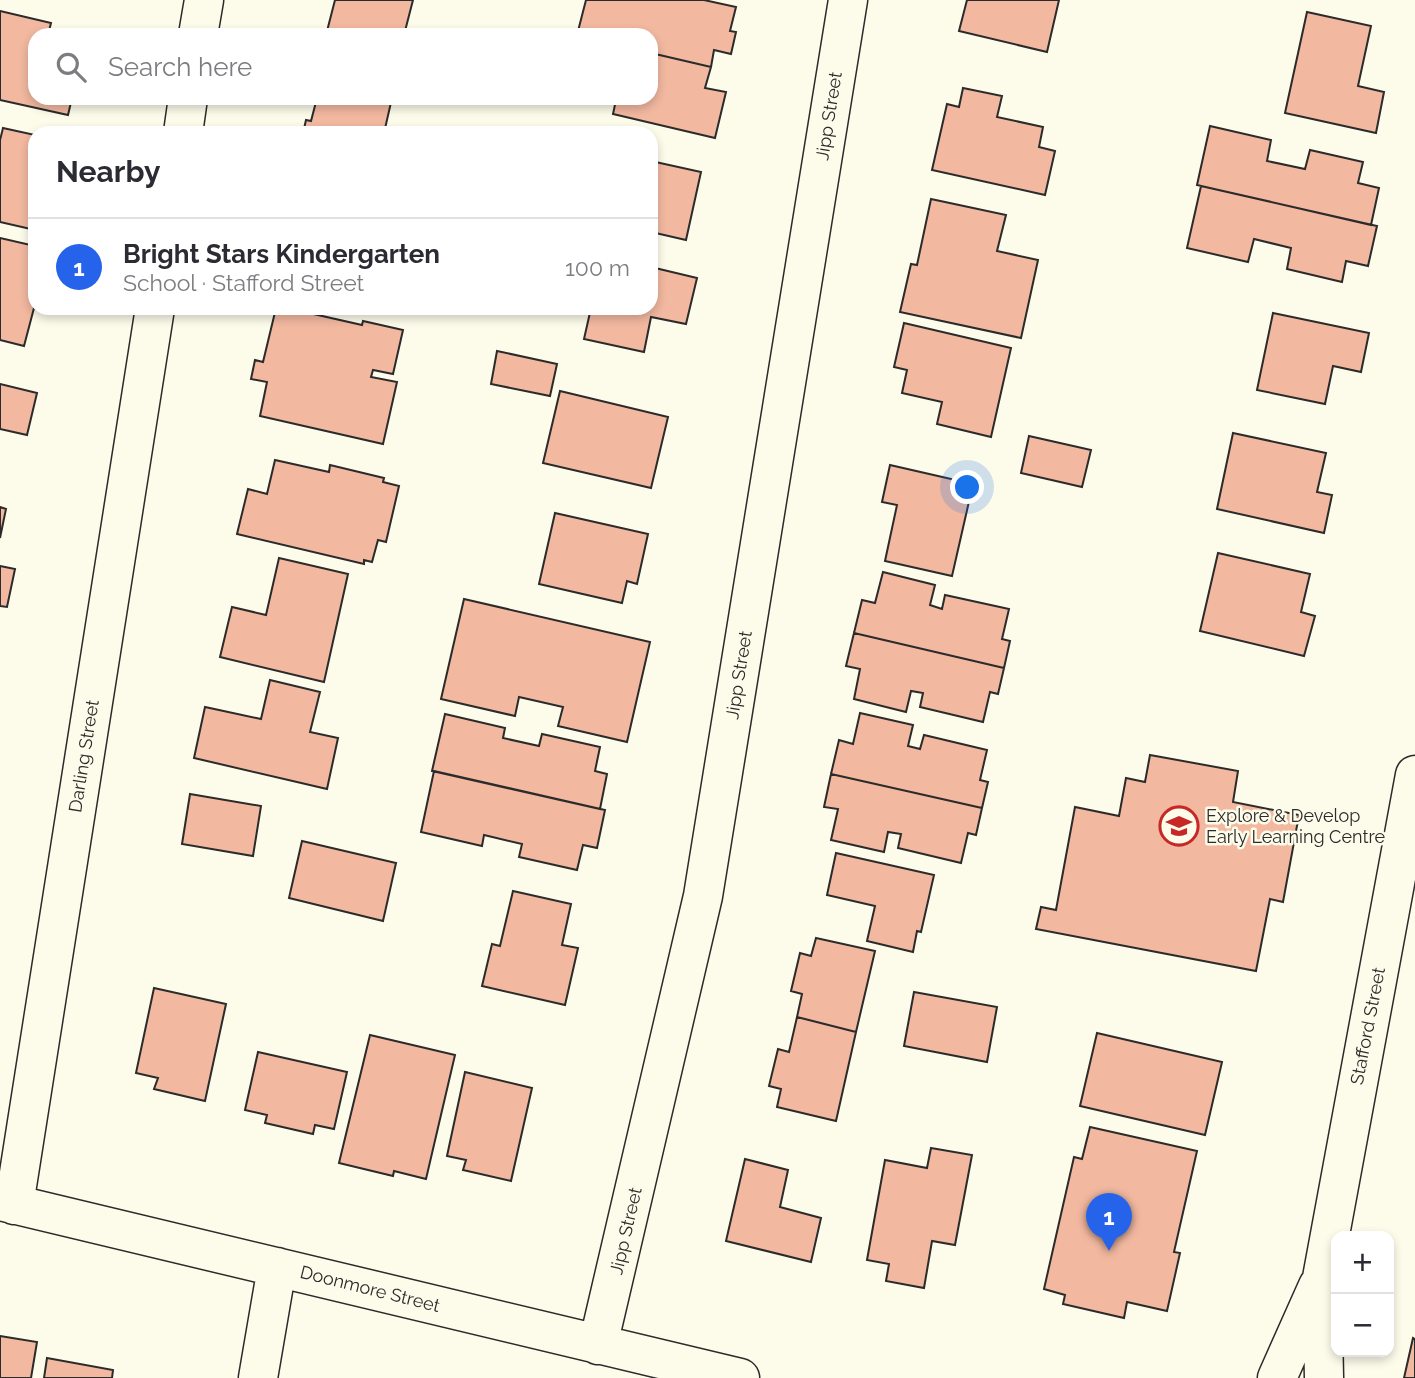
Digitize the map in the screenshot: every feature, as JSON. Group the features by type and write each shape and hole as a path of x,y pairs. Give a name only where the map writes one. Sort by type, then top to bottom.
{"street":[{"path":"199,28 204,0"},
{"name":"Jipp Street","path":"598,1345 701,908 848,0"},
{"path":"184,126 187,105"},
{"name":"Darling Street","path":"7,1203 154,315"},
{"name":"Stafford Street","path":"1324,1378 1322,1278 1415,775"},
{"name":"Doonmore Street","path":"7,1203 740,1378"},
{"path":"258,1378 277,1267"},
{"name":"Stafford Street","path":"1277,1378 1322,1278"}],"building":[{"path":"335,0 413,0 406,28 328,28"},
{"path":"586,0 704,0 736,7 730,31 736,32 731,54 714,50 711,67 658,55 658,28 579,28"},
{"path":"967,0 1059,0 1047,52 959,31"},
{"path":"0,11 51,23 50,28 28,28 28,105 70,105 68,115 0,100"},
{"path":"1307,12 1371,26 1358,86 1384,92 1376,133 1285,113"},
{"path":"658,55 711,67 705,88 726,92 715,138 613,114 615,105 658,105"},
{"path":"963,88 1002,96 997,117 1043,127 1039,147 1055,151 1045,195 932,170 947,104 959,107"},
{"path":"315,105 390,105 386,126 305,126 306,120 311,121"},
{"path":"1210,126 1271,140 1267,161 1305,169 1310,150 1363,162 1358,183 1379,188 1371,225 1197,185"},
{"path":"3,128 28,133 28,228 0,222 0,140"},
{"path":"658,163 701,172 686,240 658,234"},
{"path":"1201,186 1377,226 1368,266 1346,261 1342,282 1287,269 1291,248 1254,239 1248,262 1187,248"},
{"path":"931,199 1006,215 997,251 1038,260 1021,338 900,312 911,264 917,265"},
{"path":"0,238 28,244 28,315 32,315 24,346 0,340"},
{"path":"658,269 697,278 686,324 651,317 644,352 584,339 589,315 658,315"},
{"path":"1273,313 1369,333 1361,372 1333,366 1325,404 1257,390"},
{"path":"274,315 318,315 362,325 363,321 403,330 393,374 373,370 371,377 397,382 383,444 260,416 267,382 251,379 255,360 263,362"},
{"path":"904,323 1011,348 991,437 937,424 942,402 902,393 907,370 894,367"},
{"path":"497,351 557,364 550,396 491,384"},
{"path":"0,384 37,393 27,435 0,429"},
{"path":"560,391 668,417 651,488 543,463"},
{"path":"1233,433 1326,453 1317,492 1332,495 1324,533 1217,509"},
{"path":"1029,436 1091,450 1082,487 1021,473"},
{"path":"275,460 329,472 330,465 384,478 383,482 399,486 386,542 378,540 372,562 364,560 364,564 237,534 248,489 267,494"},
{"path":"890,465 973,484 952,576 885,561 897,505 882,502"},
{"path":"0,507 6,509 0,538"},
{"path":"555,513 648,534 637,584 627,581 622,603 539,584"},
{"path":"1218,553 1310,574 1301,612 1315,616 1304,656 1200,631"},
{"path":"279,558 348,574 324,682 220,657 232,607 266,615"},
{"path":"0,566 15,569 7,607 0,606"},
{"path":"883,572 935,585 930,605 942,609 945,595 1009,609 1002,639 1010,641 1004,668 854,633 862,600 875,603"},
{"path":"464,599 650,642 627,742 558,726 563,707 519,697 515,716 441,699"},
{"path":"854,633 1004,668 998,694 990,692 983,722 920,707 923,693 911,691 906,712 854,699 860,669 846,666"},
{"path":"270,680 320,692 310,732 338,738 327,789 194,758 205,707 261,719"},
{"path":"860,713 913,725 908,746 920,749 924,735 987,750 980,780 988,782 982,808 831,774 839,740 853,744"},
{"path":"445,714 505,728 503,738 539,746 542,734 600,747 595,771 607,774 600,809 432,771"},
{"path":"1150,755 1238,771 1233,802 1299,815 1283,902 1270,899 1256,971 1036,929 1041,907 1056,910 1075,807 1119,816 1126,778 1145,782"},
{"path":"434,771 605,810 597,848 583,845 577,870 519,857 522,844 484,835 482,846 421,832"},
{"path":"831,774 982,808 976,835 968,833 961,863 898,848 901,834 888,832 884,852 831,840 838,809 824,807"},
{"path":"190,794 261,806 253,856 182,844"},
{"path":"302,841 396,863 383,921 289,898"},
{"path":"836,853 934,875 921,932 917,931 913,952 867,941 875,906 827,895"},
{"path":"513,891 571,904 562,945 578,948 565,1005 482,986 492,944 500,946"},
{"path":"816,938 875,951 856,1032 797,1017 802,994 791,991 800,953 811,956"},
{"path":"154,988 226,1004 205,1101 154,1089 158,1078 136,1073"},
{"path":"914,992 997,1007 987,1062 904,1046"},
{"path":"797,1017 856,1032 836,1121 777,1107 781,1089 769,1086 778,1049 789,1052"},
{"path":"1097,1033 1222,1062 1205,1135 1080,1106"},
{"path":"370,1035 455,1055 426,1179 394,1171 393,1176 339,1163"},
{"path":"258,1052 347,1072 334,1129 315,1125 313,1134 265,1123 267,1115 245,1110"},
{"path":"465,1072 532,1088 511,1181 463,1170 466,1160 447,1156"},
{"path":"1090,1127 1197,1151 1174,1252 1180,1253 1167,1311 1127,1302 1124,1318 1063,1304 1065,1295 1044,1289 1074,1157 1082,1159"},
{"path":"931,1148 972,1155 955,1245 932,1241 924,1288 886,1281 889,1264 867,1260 885,1160 927,1168"},
{"path":"745,1159 788,1170 780,1207 821,1218 811,1262 726,1241"},
{"path":"0,1336 37,1342 31,1378 0,1378"},
{"path":"1413,1338 1415,1378 1404,1378"},
{"path":"47,1358 113,1370 112,1378 44,1378"}],"place":[{"name":"Explore & Develop Early Learning Centre","path":"1179,826"},
{"name":"Bright Stars Kindergarten","path":"1109,1251"}]}
